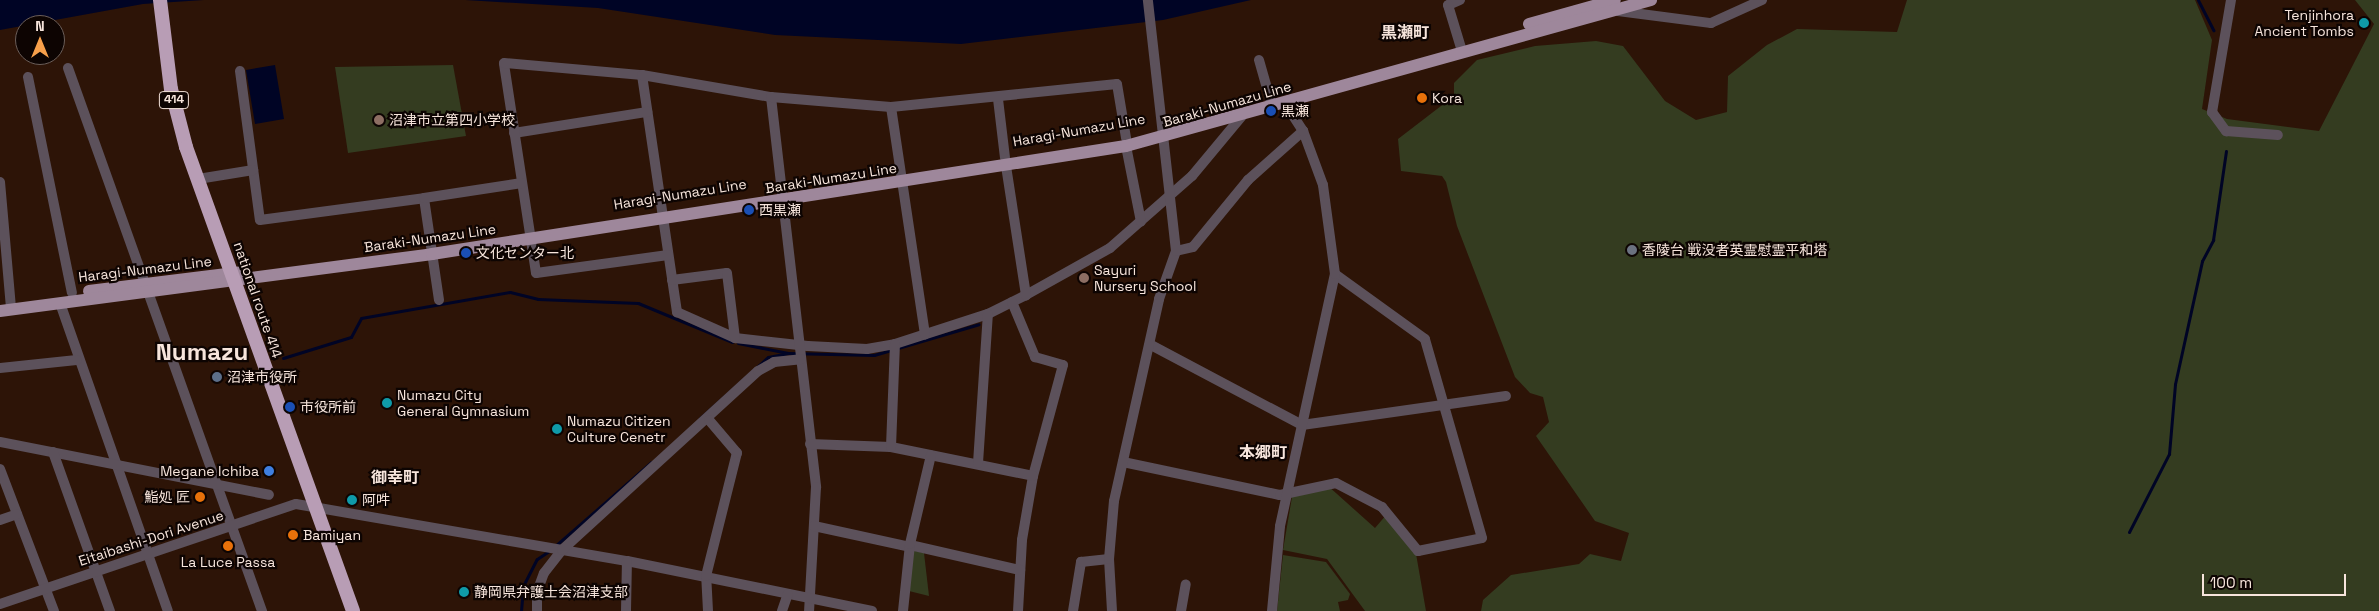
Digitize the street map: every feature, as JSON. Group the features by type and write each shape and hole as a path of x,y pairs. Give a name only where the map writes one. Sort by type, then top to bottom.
{"highway":[{"name":"national route 414","path":"160,0 166,52 178,121 312,506 353,611"}],"main road":[{"name":"Baraki-Numazu Line","path":"5,306 60,303 144,289 431,250 783,197 1126,142 1242,116 1276,103 1614,3 1651,0"},
{"name":"Haragi-Numazu Line","path":"1161,135 1276,103"},
{"name":"Haragi-Numazu Line","path":"5,306 72,293 144,289"}],"street":[{"path":"1112,611 1109,559 1123,462 1151,345 1159,298 1176,251 1161,135 1156,64 1148,0"},
{"path":"1460,0 1448,5 1461,47"},
{"path":"1614,3 1711,23 1762,0"},
{"path":"2231,0 2212,112 2226,131 2278,135"},
{"path":"1259,60 1276,103 1303,131 1323,185 1335,274 1289,494 1280,526 1272,611"},
{"path":"668,255 536,273 504,63 642,75 771,97 892,107 998,99 1117,84 1141,222"},
{"path":"68,68 144,289 262,611"},
{"path":"240,71 260,220 522,183"},
{"path":"642,75 677,312 735,338 867,350 895,344 988,314 1110,248 1141,222 1169,194 1192,176 1242,116"},
{"path":"28,77 72,293"},
{"path":"771,97 816,487 808,597 809,611"},
{"path":"998,99 1026,295"},
{"path":"892,107 925,334"},
{"path":"514,132 647,112"},
{"path":"1176,251 1193,247 1248,180 1303,131"},
{"path":"198,179 253,170"},
{"path":"0,184 5,306"},
{"path":"424,198 439,300"},
{"path":"672,280 726,273 735,338"},
{"path":"1123,462 1289,494 1336,483 1382,507 1418,551 1482,538 1425,339 1335,274"},
{"path":"1012,302 1035,357 1063,365 1033,476 1020,570 1018,611"},
{"path":"60,303 77,360 168,611"},
{"path":"978,463 988,314"},
{"path":"891,447 895,344"},
{"path":"1151,345 1302,425 1506,396"},
{"path":"537,611 537,592 544,573 562,550 709,420 758,371 774,362 801,359"},
{"path":"0,368 77,360"},
{"path":"708,611 706,576 737,453 709,420"},
{"path":"0,442 269,495"},
{"path":"810,444 891,447 978,463 1033,476"},
{"path":"53,452 110,611"},
{"path":"903,611 910,546 931,455"},
{"path":"0,469 54,611"},
{"name":"Eitaibashi-Dori Avenue","path":"0,604 147,552 296,504 706,576 872,611"},
{"path":"0,520 17,514"},
{"path":"814,526 1020,570"},
{"path":"1073,611 1081,562 1109,559"},
{"path":"626,611 627,562"},
{"path":"1182,611 1186,584"},
{"path":"782,611 788,594"}],"green space":[{"path":"1907,0 2195,0 2212,40 2202,109 2227,119 2319,131 2374,24 2355,0 2379,0 2379,611 1481,611 1483,600 1511,575 1579,564 1590,554 1621,561 1629,533 1595,521 1536,436 1549,422 1543,397 1530,393 1515,377 1457,226 1446,182 1442,176 1401,171 1398,139 1454,96 1454,83 1477,60 1535,46 1596,41 1623,46 1665,101 1696,120 1727,112 1728,76 1767,45 1797,29 1897,32"},
{"path":"453,65 466,136 348,153 335,67"},
{"path":"1327,485 1375,528 1387,514 1415,548 1426,611 1365,611 1327,559 1283,550 1292,497"},
{"path":"911,550 924,553 929,596 909,591"},
{"path":"1283,555 1326,562 1350,594 1348,600 1338,602 1340,611 1277,611"}],"water":[{"path":"0,0 204,0 143,4 65,18 65,15 15,15 15,27 0,30"},
{"path":"465,0 1251,0 1163,20 961,44 775,35 598,8"},
{"path":"275,65 284,119 255,124 246,70"}],"waterway":[{"path":"2198,0 2213,30"},
{"path":"2129,532 2169,454 2175,384 2202,261 2213,240 2226,151"},
{"path":"283,358 351,337 361,318 510,292 538,299 638,303 732,342"},
{"path":"738,343 788,353 874,355 979,324"},
{"path":"700,418 768,357 788,353"},
{"path":"554,547 651,462"},
{"path":"521,611 523,586 537,559 549,551"}],"place":[{"name":"Tenjinhora Ancient Tombs","path":"2364,23"},
{"name":"Kora","path":"1422,98"},
{"name":"黒瀬","path":"1271,111"},
{"name":"沼津市立第四小学校","path":"379,120"},
{"name":"西黒瀬","path":"749,210"},
{"name":"香陵台 戦没者英霊慰霊平和塔","path":"1632,250"},
{"name":"文化センター北","path":"466,253"},
{"name":"Sayuri Nursery School","path":"1084,278"},
{"name":"沼津市役所","path":"217,377"},
{"name":"Numazu City General Gymnasium","path":"387,403"},
{"name":"市役所前","path":"290,407"},
{"name":"Numazu Citizen Culture Cenetr","path":"557,429"},
{"name":"Megane Ichiba","path":"269,471"},
{"name":"鮨処 匠","path":"200,497"},
{"name":"阿吽","path":"352,500"},
{"name":"Bamiyan","path":"293,535"},
{"name":"La Luce Passa","path":"228,546"},
{"name":"静岡県弁護士会沼津支部","path":"464,592"}],"district":[{"name":"黒瀬町","path":"1405,33"},
{"name":"Numazu","path":"202,352"},
{"name":"本郷町","path":"1263,453"},
{"name":"御幸町","path":"395,478"}]}
